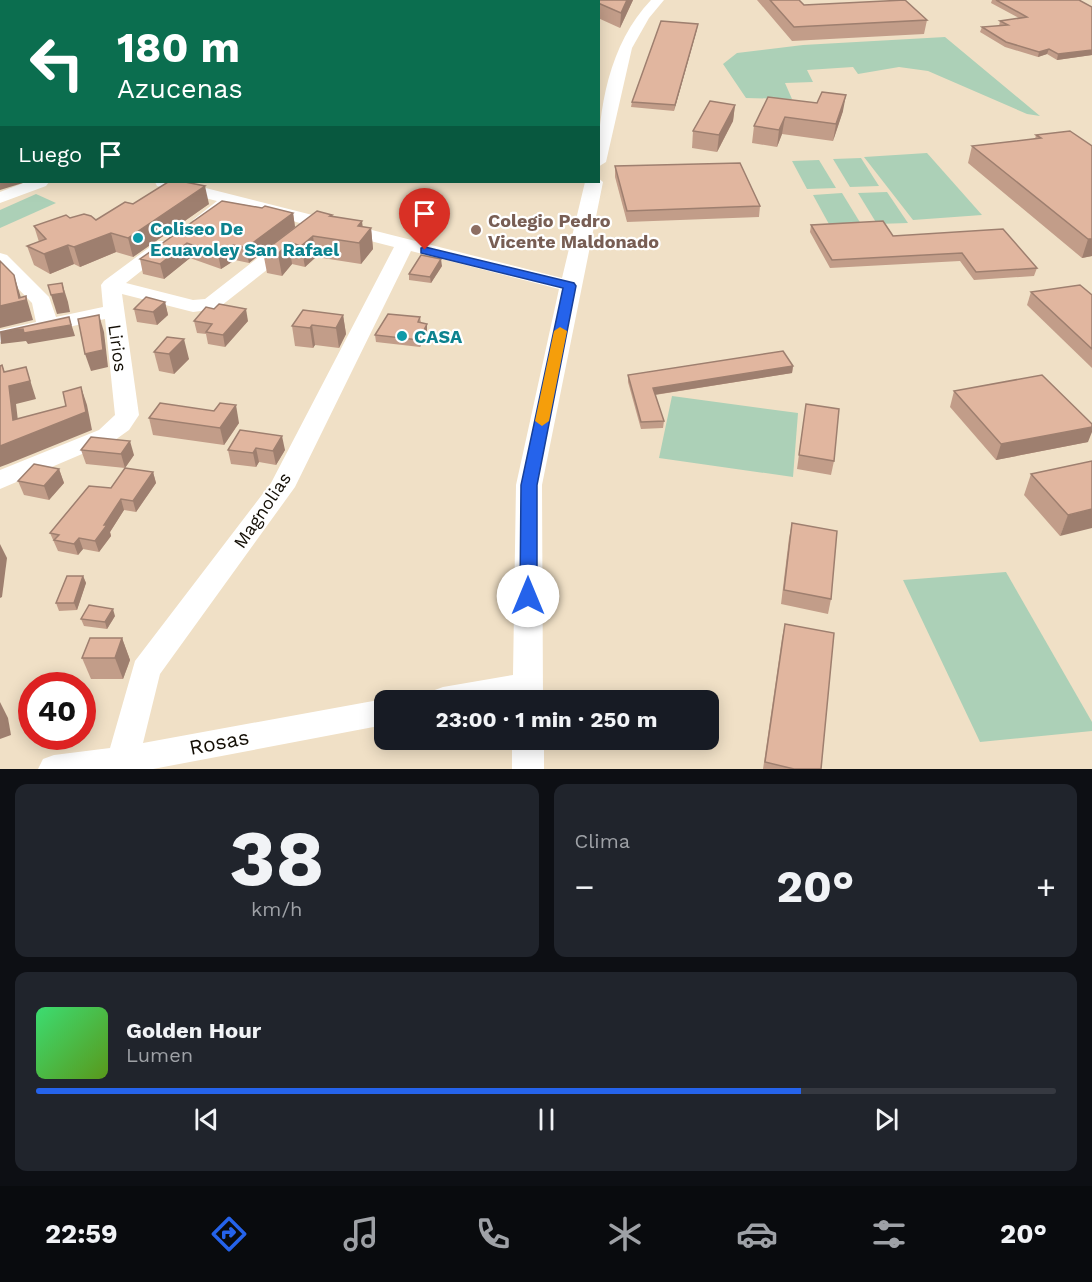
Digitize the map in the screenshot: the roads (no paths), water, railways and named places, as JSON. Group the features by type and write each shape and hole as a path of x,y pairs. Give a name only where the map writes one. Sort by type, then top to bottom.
{"street":[{"path":"643,0 644,16"},
{"path":"600,154 625,48 644,16 658,0"},
{"path":"0,198 38,183"},
{"path":"167,183 316,223 570,286"},
{"path":"528,690 529,485 594,183"},
{"path":"111,285 232,199"},
{"path":"111,285 193,306 210,305 316,223"},
{"name":"Magnolias","path":"121,765 146,670 282,487 404,245"},
{"path":"0,259 42,301 47,325"},
{"name":"Lirios","path":"0,480 107,435 121,425 127,415 111,285"},
{"path":"0,336 113,311"},
{"name":"Rosas","path":"54,769 121,765 374,714"},
{"path":"528,750 528,769"}],"place":[{"name":"Colegio Pedro Vicente Maldonado","path":"476,230"},
{"name":"Coliseo De Ecuavoley San Rafael","path":"138,238"},
{"name":"CASA","path":"402,336"}]}
